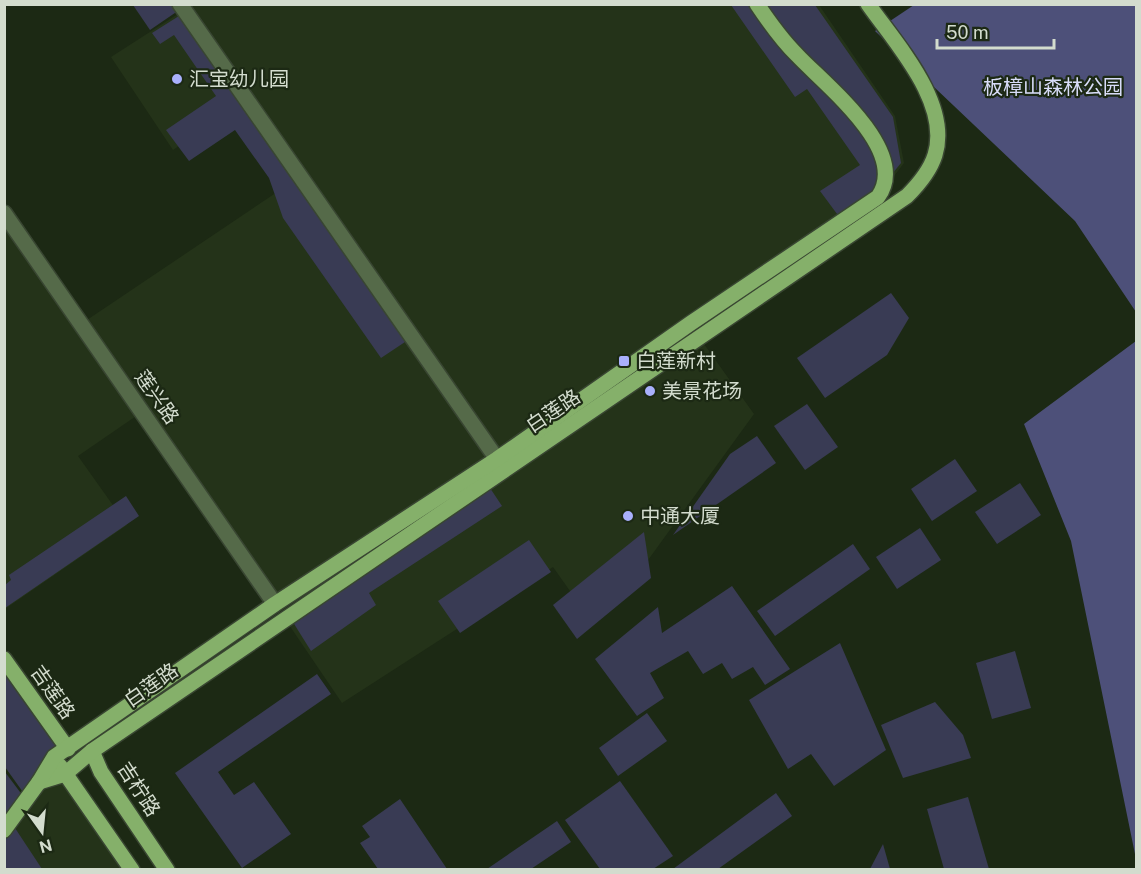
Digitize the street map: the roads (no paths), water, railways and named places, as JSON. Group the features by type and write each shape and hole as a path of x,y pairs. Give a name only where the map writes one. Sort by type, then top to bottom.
{"main road":[{"name":"白莲路","path":"4,830 54,757 275,604 497,459 691,323 872,201 883,189 886,172 875,142 844,101 788,45 757,4"},
{"name":"白莲路","path":"39,782 65,774 92,751 907,196 925,176 936,153 938,124 930,95 868,4"},
{"name":"吉莲路","path":"4,659 68,749"},
{"name":"吉柠路","path":"68,749 92,751 101,772 167,870"},
{"path":"65,774 68,749"},
{"path":"54,757 132,870"}],"street":[{"path":"180,4 497,459"},
{"name":"莲兴路","path":"4,213 275,604"}],"place":[{"name":"汇宝幼儿园","path":"177,79"},
{"name":"白莲新村","path":"624,361"},
{"name":"美景花场","path":"650,391"},
{"name":"中通大厦","path":"628,516"}],"park label":[{"name":"板樟山森林公园","path":"1053,87"}]}
